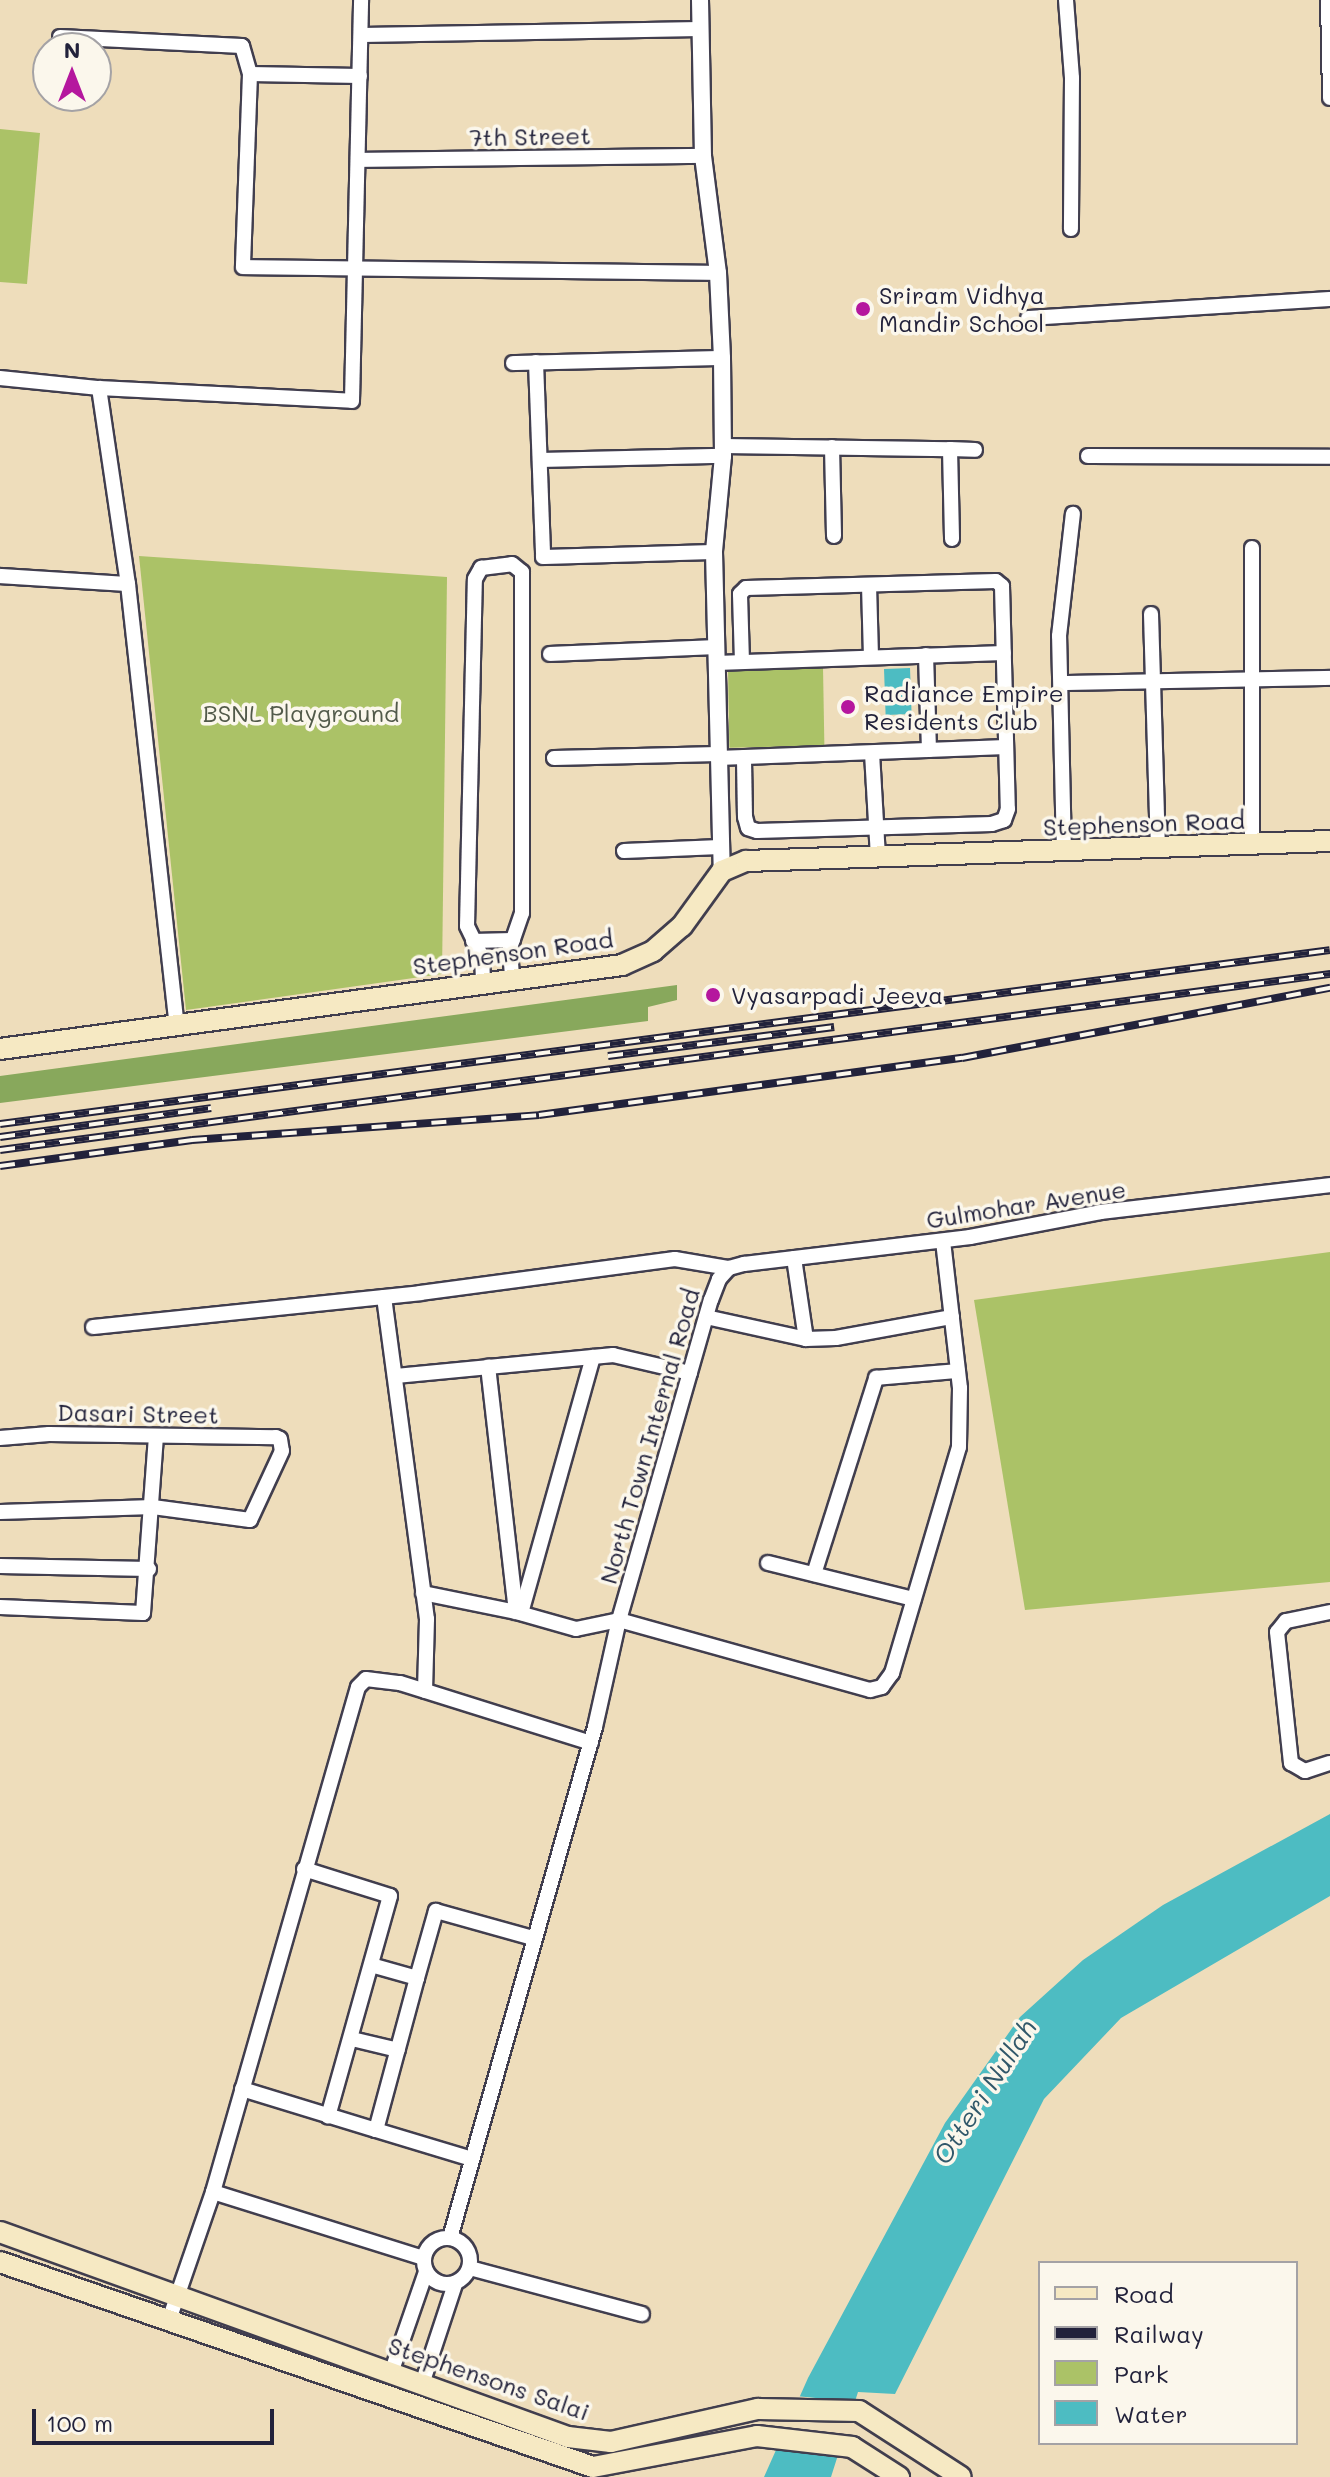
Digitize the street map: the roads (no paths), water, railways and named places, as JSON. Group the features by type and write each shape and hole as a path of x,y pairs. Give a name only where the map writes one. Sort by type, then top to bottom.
{"main road":[{"name":"Stephenson Road","path":"0,1049 177,1026 483,973 622,965 653,951 682,926 722,871 746,861 1064,853 1330,841"},
{"name":"Stephensons Salai","path":"0,2232 568,2437 611,2442 758,2409 859,2411 961,2477"},
{"name":"Stephensons Salai","path":"0,2262 593,2467 757,2436 852,2447 899,2477"}],"street":[{"path":"0,378 99,388 352,401 361,0"},
{"path":"700,0 703,156 718,273 722,358 723,451 714,552 722,871"},
{"path":"1066,0 1072,78 1071,229"},
{"path":"1328,0 1330,98"},
{"path":"362,35 700,29"},
{"path":"112,40 242,46 250,74 243,267 718,273"},
{"path":"250,74 360,76"},
{"name":"7th Street","path":"358,160 703,156"},
{"path":"1028,318 1330,299"},
{"path":"513,363 722,358"},
{"path":"536,362 543,557 714,552"},
{"path":"99,388 128,584 177,1026"},
{"path":"540,460 832,447 975,450"},
{"path":"832,447 834,536"},
{"path":"950,449 952,539"},
{"path":"1088,456 1330,457"},
{"path":"1064,853 1059,636 1073,514"},
{"path":"1252,548 1252,846"},
{"path":"483,973 467,921 475,579 481,568 512,564 522,572 522,913 513,940 511,971"},
{"path":"0,576 128,584"},
{"path":"742,662 742,590 1000,582 1008,809 1004,820 992,824 757,831 748,828 744,757"},
{"path":"869,585 871,657"},
{"path":"1151,614 1158,849"},
{"path":"550,654 716,655 742,662 1004,653"},
{"path":"926,655 929,750"},
{"path":"1061,683 1152,684 1330,678"},
{"path":"554,758 744,757 1006,747"},
{"path":"872,753 878,857"},
{"path":"624,851 720,847"},
{"path":"473,941 513,940"},
{"name":"Gulmohar Avenue","path":"93,1327 384,1297 675,1259 729,1268 943,1241 1101,1212 1330,1185"},
{"path":"423,1593 518,1612 576,1629 619,1620 876,1690 892,1673 959,1447 958,1371 943,1241"},
{"path":"794,1258 806,1339"},
{"name":"North Town Internal Road","path":"450,2238 591,1743 619,1620 706,1317 716,1285 729,1268"},
{"path":"384,1297 423,1593 428,1652 425,1691"},
{"path":"706,1317 806,1339 836,1338 952,1317"},
{"path":"395,1376 613,1355 690,1373"},
{"path":"518,1612 593,1357"},
{"path":"488,1367 518,1612"},
{"path":"814,1574 876,1378 958,1371"},
{"name":"Dasari Street","path":"0,1438 49,1434 276,1437 282,1451 250,1520 153,1507"},
{"path":"0,1607 143,1613 149,1569 156,1437"},
{"path":"0,1512 153,1507"},
{"path":"768,1563 914,1599"},
{"path":"0,1566 149,1569"},
{"path":"1330,1612 1286,1621 1277,1632 1291,1763 1305,1771 1330,1763"},
{"path":"169,2320 213,2192 358,1687 366,1679 374,1679 425,1691 591,1743"},
{"path":"304,1869 390,1896 328,2116"},
{"path":"376,2130 436,1911 533,1938"},
{"path":"371,1965 417,1978"},
{"path":"352,2039 398,2050"},
{"path":"242,2089 472,2159"},
{"path":"213,2192 425,2265 444,2285 455,2284"},
{"path":"391,2373 433,2243 450,2238 467,2248 470,2268"},
{"path":"422,2384 455,2284 470,2268"},
{"path":"470,2268 642,2314"}],"water":[{"path":"910,668 912,714 886,715 884,669"},
{"name":"Otteri Nullah","path":"1330,1814 1330,1896 1121,2018 1044,2099 895,2394 858,2392 831,2477 764,2477 808,2378 945,2123 1020,2017 1083,1960 1163,1905"}],"railway":[{"path":"0,1124 1330,950"},
{"path":"0,1150 1330,974"},
{"path":"0,1166 192,1140 539,1115 962,1058 1330,988"},
{"path":"608,1056 834,1027"},
{"path":"0,1137 211,1108"}],"place":[{"name":"Sriram Vidhya Mandir School","path":"863,309"},
{"name":"Radiance Empire Residents Club","path":"848,707"},
{"name":"Vyasarpadi Jeeva","path":"713,995"}],"park label":[{"name":"BSNL Playground","path":"301,713"}]}
